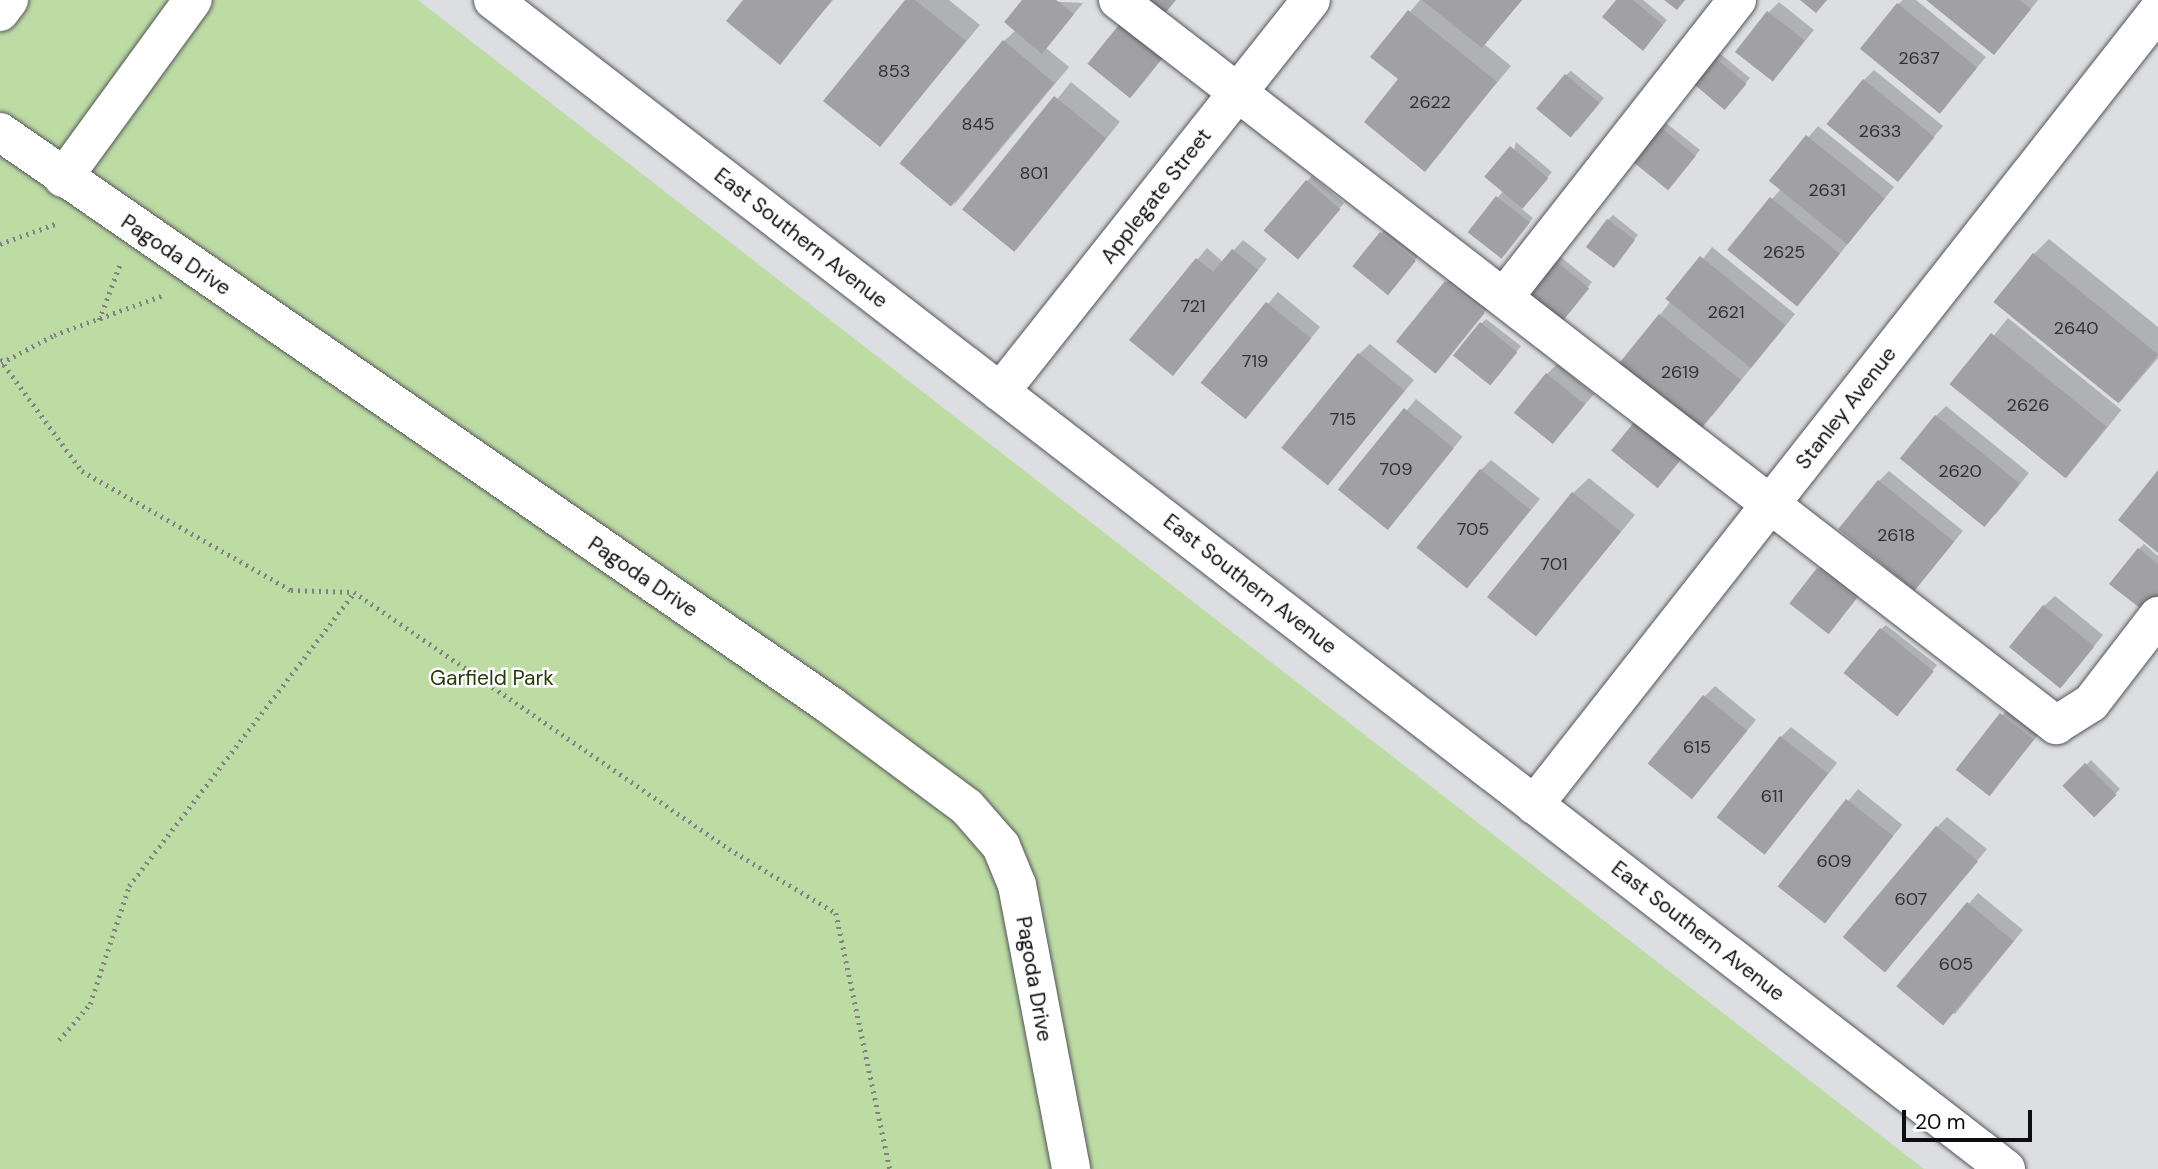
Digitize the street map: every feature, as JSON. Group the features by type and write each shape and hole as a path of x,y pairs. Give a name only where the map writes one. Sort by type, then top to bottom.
{"street":[{"path":"0,12 9,0"},
{"path":"63,178 193,0"},
{"name":"East Southern Avenue","path":"493,0 2006,1169"},
{"path":"1118,0 1505,296 2056,725 2091,703 2158,615"},
{"name":"Applegate Street","path":"1000,392 1311,0"},
{"path":"1505,296 1737,0"},
{"name":"Stanley Avenue","path":"1534,804 2158,11"},
{"name":"Pagoda Drive","path":"0,132 967,807 1000,846 1017,884 1071,1169"}],"path":[{"path":"0,244 61,222"},
{"path":"99,320 136,229"},
{"path":"209,278 1,361 82,471 291,590 354,592 729,849 836,913 890,1169"},
{"path":"59,1040 90,1004 129,886 354,592"}],"green space":[{"name":"Garfield Park","path":"0,0 418,0 1924,1169 0,1169"}],"building":[{"path":"743,0 832,0 780,65 726,21"},
{"path":"905,0 915,0 966,41 880,147 823,101"},
{"path":"1022,0 1056,0 1074,14 1042,54 1004,22"},
{"path":"1142,0 1176,0 1162,17"},
{"path":"1422,0 1522,0 1482,48"},
{"path":"1616,0 1633,0 1663,25 1643,51 1602,17"},
{"path":"1664,0 1685,0 1677,10"},
{"path":"1800,0 1827,0 1816,13"},
{"path":"1926,0 2020,0 2031,9 1994,55"},
{"path":"1897,3 1977,68 1940,114 1860,49"},
{"path":"1408,10 1497,82 1425,172 1364,122 1398,79 1370,57"},
{"path":"1767,11 1805,41 1773,82 1735,52"},
{"path":"1122,21 1165,56 1130,98 1087,64"},
{"path":"1003,40 1054,83 951,206 900,163"},
{"path":"1712,55 1746,84 1725,110 1690,81"},
{"path":"1565,74 1599,103 1571,137 1536,108"},
{"path":"1863,79 1934,137 1898,182 1826,124"},
{"path":"1054,96 1106,138 1014,252 962,209"},
{"path":"1660,127 1696,156 1668,190 1632,161"},
{"path":"1806,135 1884,199 1847,244 1769,181"},
{"path":"1510,146 1548,178 1523,209 1484,177"},
{"path":"1306,180 1340,209 1298,259 1264,231"},
{"path":"1496,196 1530,222 1502,259 1468,232"},
{"path":"1770,197 1840,254 1797,306 1727,250"},
{"path":"1607,219 1635,240 1614,268 1586,247"},
{"path":"1380,232 1416,261 1388,295 1352,266"},
{"path":"1232,249 1258,270 1173,376 1129,340 1196,258 1213,272"},
{"path":"2033,253 2158,354 2118,403 1993,302"},
{"path":"1700,256 1785,325 1751,368 1665,299"},
{"path":"1552,258 1589,288 1561,323 1524,293"},
{"path":"1445,281 1485,313 1436,374 1396,342"},
{"path":"1266,302 1311,339 1246,419 1201,383"},
{"path":"1659,314 1741,380 1701,429 1619,363"},
{"path":"1480,322 1517,352 1490,386 1453,355"},
{"path":"1991,333 2107,427 2065,478 1949,384"},
{"path":"1358,353 1405,391 1328,486 1281,448"},
{"path":"1546,373 1585,404 1553,444 1514,413"},
{"path":"1404,408 1454,448 1388,530 1338,490"},
{"path":"1935,415 2020,484 1984,527 1900,459"},
{"path":"1635,421 1682,459 1658,488 1611,451"},
{"path":"1480,469 1531,510 1467,588 1416,547"},
{"path":"2158,470 2158,553 2118,520"},
{"path":"1878,480 1954,542 1915,591 1838,529"},
{"path":"1572,492 1621,532 1536,637 1487,597"},
{"path":"2138,548 2158,564 2158,596 2145,612 2109,584"},
{"path":"1817,568 1856,599 1829,634 1789,603"},
{"path":"2043,605 2094,647 2060,689 2009,647"},
{"path":"1880,628 1934,671 1897,716 1843,673"},
{"path":"1703,695 1747,731 1692,799 1648,763"},
{"path":"2000,713 2034,739 1990,796 1956,770"},
{"path":"1780,736 1828,774 1765,855 1717,817"},
{"path":"2085,763 2117,795 2094,817 2062,786"},
{"path":"1846,799 1893,836 1825,923 1778,886"},
{"path":"1936,826 1978,861 1885,972 1843,937"},
{"path":"1967,902 2014,941 1943,1025 1896,986"}]}
